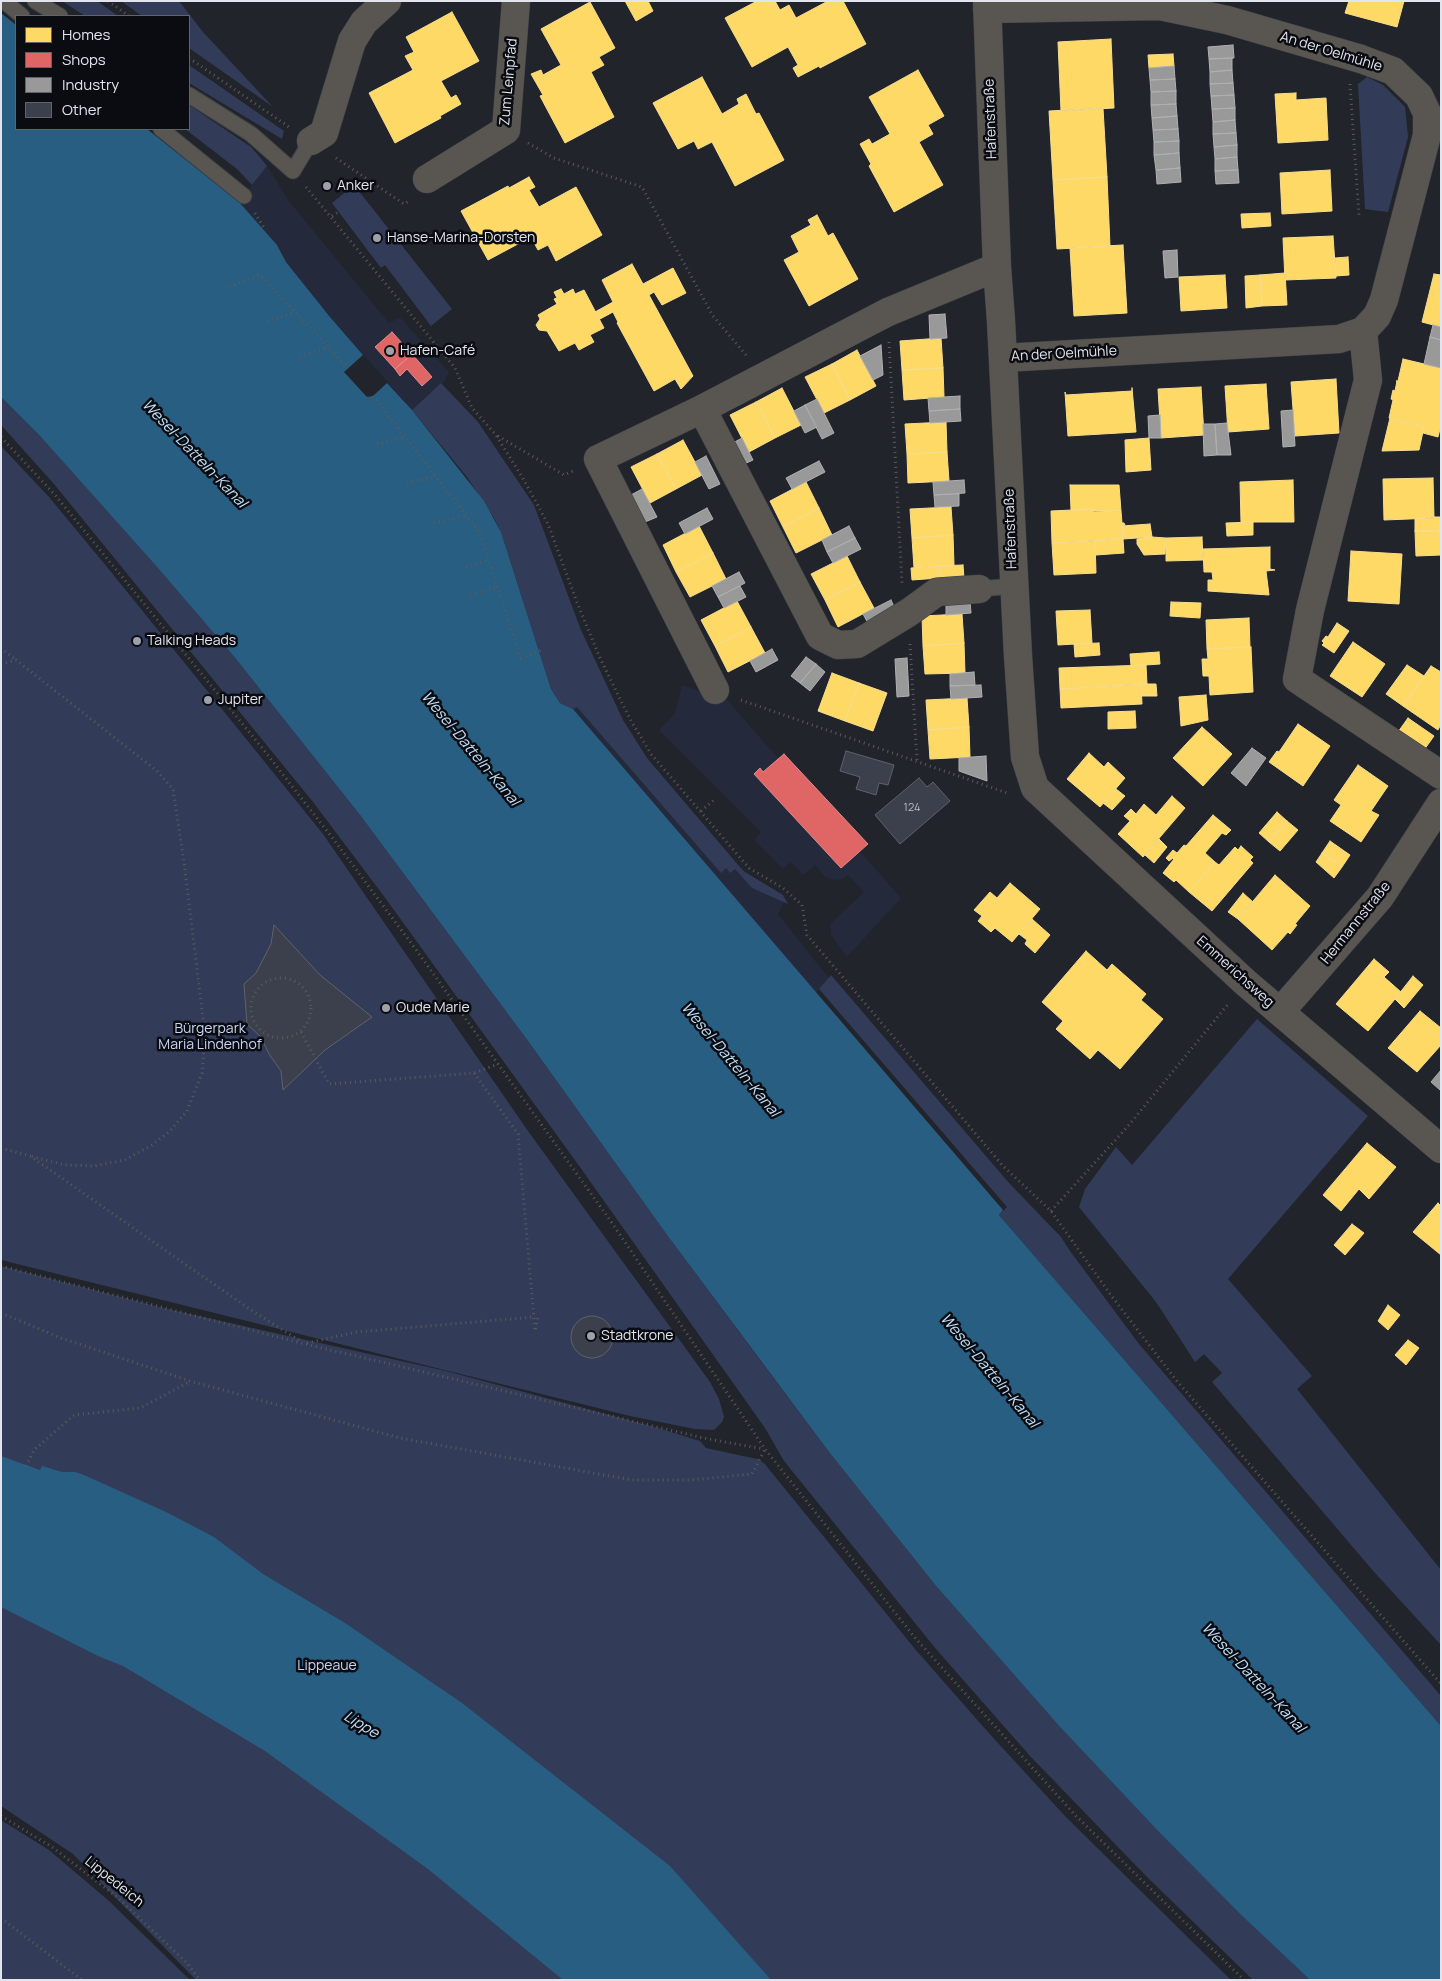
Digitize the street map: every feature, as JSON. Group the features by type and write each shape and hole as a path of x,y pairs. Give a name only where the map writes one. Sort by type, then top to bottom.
{"street":[{"path":"311,141 324,133 352,40 364,22 387,1"},
{"name":"Zum Leinpfad","path":"427,179 506,130 516,1"},
{"name":"An der Oelmühle","path":"987,5 1160,6 1227,20 1350,56 1393,71 1419,96 1426,113 1427,135 1384,300 1377,316 1364,331 1339,340 1003,358"},
{"name":"Hafenstraße","path":"987,5 997,267 1013,586 1026,757 1035,788"},
{"path":"715,690 598,459 702,409 888,312 997,267"},
{"path":"1364,331 1368,380 1310,610 1297,680 1441,775"},
{"path":"702,409 820,636 838,645 857,644 908,613 937,592 979,589"},
{"name":"Emmerichsweg","path":"1035,788 1246,983 1441,1149"},
{"name":"Hermannstraße","path":"1280,1012 1380,897 1441,803"}],"lane":[{"path":"4,1 21,15"},
{"path":"35,1 58,15"},
{"path":"190,96 251,134 293,171 311,141"},
{"path":"162,130 244,196"},
{"path":"979,589 1013,586"}],"path":[{"path":"108,1 128,15"},
{"path":"1350,56 1359,216"},
{"path":"190,59 404,204 426,190 427,179"},
{"path":"506,130 554,158 642,188 713,316 765,376"},
{"path":"293,171 332,216 455,368 472,408 496,435 526,482 548,524 600,658 630,719 651,754 749,868 783,888 802,905 806,935 1003,1166 1051,1212 1110,1294 1176,1380 1441,1684"},
{"path":"332,216 338,212"},
{"path":"225,288 260,275 348,368"},
{"path":"267,321 295,312"},
{"path":"888,312 903,600 908,613 917,760"},
{"path":"300,357 328,347"},
{"path":"373,396 480,533 521,658 542,650"},
{"path":"496,435 564,475 598,459"},
{"path":"1,437 55,496 263,749 346,856 612,1223 765,1449 922,1647 1076,1816 1244,1980"},
{"path":"377,444 405,437"},
{"path":"407,483 436,476"},
{"path":"434,523 466,516"},
{"path":"461,568 489,560"},
{"path":"470,595 498,586"},
{"path":"1,648 157,771 173,789 205,1035 202,1073 187,1112 170,1131 152,1145 125,1160 94,1166 65,1165 1,1148"},
{"path":"1,664 16,660"},
{"path":"715,690 764,709 1006,792 1035,788"},
{"path":"701,811 715,799"},
{"path":"282,977 296,982 307,991 312,1006 310,1020 301,1032 288,1038 273,1038 260,1031 252,1018 251,1004 256,990 268,980 282,977"},
{"path":"1051,1212 1129,1125 1246,983"},
{"path":"301,1032 328,1084 474,1073 498,1064"},
{"path":"30,1156 251,1310 304,1344 357,1332 536,1317 518,1134 474,1073"},
{"path":"1,1266 304,1344 708,1439 765,1449"},
{"path":"1,1313 62,1338 190,1381 400,1438 632,1480 691,1480 752,1474 765,1449"},
{"path":"26,1466 34,1450 74,1415 140,1408 190,1381"},
{"name":"Lippedeich","path":"1,1816 52,1847 117,1897 186,1962 200,1980"},
{"path":"1,1918 82,1980"}],"shaded area":[{"path":"267,166 289,201 389,323 400,317 449,372 443,384 441,383 412,410 330,317 286,262 277,245 239,202"},
{"path":"682,685 728,701 901,898 847,957 831,935 830,924 864,892 848,875 842,879 833,880 824,876 815,865 803,875 791,862 783,869 754,840 761,832 659,730 675,713"},
{"path":"595,697 735,867 784,902 778,914 829,978 816,993 573,709 560,703"}],"green space":[{"path":"62,1 97,1 117,15 83,15"},
{"path":"121,1 179,1 190,15 141,15"},
{"path":"190,15 203,32 273,107 190,49"},
{"path":"190,66 284,131 282,139 190,84"},
{"path":"1367,77 1383,85 1405,107 1408,137 1388,212 1365,209 1358,84"},
{"path":"190,106 251,147 267,166 252,185 237,169 186,130 190,130"},
{"name":"Hanse-Marina-Dorsten","path":"354,185 452,309 431,326 385,265 381,268 332,203"},
{"path":"441,383 478,422 534,505 581,630 623,720 647,758 739,866 745,872 783,895 788,904 752,888 735,869 730,873 726,868 721,873 577,707 573,709 560,703 551,689 501,532 494,518 467,477 412,410"},
{"path":"1,397 40,436 157,567 236,659 360,815 528,1041 667,1235 757,1356 829,1452 936,1586 1060,1727 1158,1831 1239,1913 1310,1980 1253,1980 1146,1876 1030,1756 936,1649 784,1461 765,1428 582,1170 386,899 313,802 54,484 1,425"},
{"name":"Bürgerpark Maria Lindenhof","path":"1,446 49,497 323,834 528,1131 710,1382 719,1399 724,1417 714,1430 695,1429 630,1416 1,1260"},
{"path":"831,975 1009,1183 1061,1237 1139,1344 1441,1696 1441,1726 999,1215 1007,1207 819,989"},
{"path":"1257,1019 1368,1116 1228,1279 1312,1376 1297,1389 1441,1570 1441,1645 1375,1573 1212,1382 1222,1373 1204,1354 1195,1362 1156,1302 1079,1207 1085,1189 1116,1147 1132,1165"},
{"name":"Lippeaue","path":"1,1266 167,1309 446,1371 658,1428 700,1441 706,1448 757,1459 764,1463 915,1649 987,1731 1065,1816 1231,1980 196,1980 73,1854 1,1806"},
{"path":"1,1820 49,1850 109,1901 190,1980 1,1980"}],"water":[{"name":"Wesel-Datteln-Kanal","path":"1,13 15,24 15,130 148,130 239,202 277,245 286,262 363,355 344,372 367,397 373,396 387,383 412,410 484,501 501,532 551,689 560,703 573,709 1003,1210 999,1215 1441,1726 1441,1980 1310,1980 1239,1913 1158,1831 1060,1727 936,1586 829,1452 667,1235 528,1041 360,815 236,659 40,436 1,397"},
{"name":"Lippe","path":"1,1456 40,1470 42,1466 62,1472 75,1472 84,1475 166,1512 214,1537 263,1574 345,1623 462,1703 670,1866 771,1980 563,1980 428,1869 265,1751 123,1666 98,1656 1,1607"}],"building: Homes":[{"path":"625,1 648,1 653,11 636,21"},
{"path":"757,1 775,1 780,10 789,5 796,18 828,1 843,1 866,44 820,68 819,66 798,77 793,68 798,65 788,47 752,67 725,18"},
{"path":"1349,1 1404,1 1397,27 1345,13"},
{"path":"590,2 615,48 599,57 604,65 591,72 614,117 565,143 540,96 543,95 531,74 541,70 543,75 561,65 541,29"},
{"path":"452,12 479,61 441,81 451,98 456,95 461,104 440,116 441,118 395,143 369,93 413,70 405,56 414,52 406,37"},
{"path":"1111,39 1114,108 1061,111 1058,42"},
{"path":"1173,54 1174,66 1149,68 1148,55"},
{"path":"918,70 944,116 928,125 933,134 919,142 943,185 894,212 869,166 871,164 860,144 869,139 872,144 890,134 869,97"},
{"path":"702,77 722,114 739,104 737,99 746,94 756,114 759,113 784,160 735,186 712,142 698,149 694,141 678,149 653,103"},
{"path":"1296,93 1296,100 1326,98 1328,140 1278,143 1275,94"},
{"path":"1103,108 1107,177 1053,180 1049,111"},
{"path":"1330,170 1332,211 1282,214 1280,173"},
{"path":"529,177 535,187 529,190 539,207 576,187 602,235 556,261 548,245 538,250 531,237 488,260 461,211"},
{"path":"1107,177 1110,246 1057,249 1053,180"},
{"path":"1270,213 1271,226 1242,228 1241,214"},
{"path":"817,215 828,236 833,233 858,279 809,306 784,260 799,252 791,236 811,225 808,220"},
{"path":"1333,236 1336,278 1285,280 1283,238"},
{"path":"1123,245 1127,313 1074,316 1070,248"},
{"path":"1348,257 1349,275 1336,276 1335,258"},
{"path":"632,264 643,284 673,268 686,293 662,305 654,292 649,295 693,376 681,389 675,379 654,391 617,323 613,312 600,319 595,312 613,302 602,280"},
{"path":"1285,273 1287,305 1262,306 1260,275"},
{"path":"1434,274 1441,275 1441,327 1422,322"},
{"path":"1225,275 1227,308 1181,311 1179,277"},
{"path":"1260,275 1262,306 1246,308 1245,276"},
{"path":"561,289 564,294 573,289 575,294 584,290 604,328 590,335 594,342 579,350 575,343 559,351 547,331 539,330 536,325 540,319 538,315 557,304 554,299 557,298 554,292"},
{"path":"941,338 943,368 902,370 900,341"},
{"path":"857,350 876,386 850,400 832,364"},
{"path":"1403,359 1441,368 1441,425 1438,437 1423,433 1424,427 1389,418 1393,400 1391,399"},
{"path":"832,364 850,400 824,413 805,377"},
{"path":"943,368 944,397 904,400 902,370"},
{"path":"1336,379 1339,433 1295,436 1291,382"},
{"path":"1266,384 1269,429 1228,432 1225,386"},
{"path":"1201,387 1204,435 1161,438 1158,389"},
{"path":"782,388 801,425 775,438 756,402"},
{"path":"1132,388 1136,432 1068,436 1065,392 1066,395 1132,391"},
{"path":"756,402 775,438 749,452 730,415"},
{"path":"1390,418 1424,427 1419,450 1382,451"},
{"path":"946,422 947,452 907,454 905,424"},
{"path":"1149,438 1151,470 1126,472 1125,440"},
{"path":"683,440 702,475 676,489 657,454"},
{"path":"947,452 949,481 908,483 907,454"},
{"path":"657,454 676,489 650,503 631,467"},
{"path":"1433,478 1434,518 1384,520 1383,479"},
{"path":"1293,480 1294,522 1241,522 1240,482"},
{"path":"806,482 819,508 783,527 770,501"},
{"path":"1070,485 1119,485 1121,511 1071,510"},
{"path":"951,507 953,535 912,538 910,509"},
{"path":"819,508 832,535 796,553 783,527"},
{"path":"1093,509 1093,512 1121,511 1122,523 1125,525 1122,526 1123,539 1052,543 1051,511"},
{"path":"1440,517 1440,531 1415,531 1415,519"},
{"path":"1253,522 1253,535 1227,536 1226,523"},
{"path":"1150,524 1152,537 1123,539 1122,526"},
{"path":"699,526 713,553 676,572 663,545"},
{"path":"1415,531 1440,531 1441,555 1416,556"},
{"path":"953,535 954,565 914,568 912,538"},
{"path":"1202,537 1203,560 1166,561 1166,538"},
{"path":"1166,538 1165,554 1144,555 1137,544 1137,539"},
{"path":"1123,539 1124,553 1096,555 1095,541"},
{"path":"1095,541 1096,573 1054,575 1052,543"},
{"path":"1270,547 1270,569 1275,570 1266,571 1269,595 1208,591 1208,580 1213,580 1212,572 1204,572 1203,549"},
{"path":"1351,551 1402,554 1399,604 1348,601"},
{"path":"713,553 726,579 690,597 676,572"},
{"path":"847,556 860,582 825,600 811,574"},
{"path":"963,565 964,578 939,579 938,566"},
{"path":"938,566 939,578 912,580 911,568"},
{"path":"860,582 874,608 838,627 825,600"},
{"path":"737,601 751,627 715,646 701,620"},
{"path":"1171,602 1201,603 1200,618 1170,616"},
{"path":"1090,610 1092,643 1058,645 1056,611"},
{"path":"962,614 964,643 923,646 922,616"},
{"path":"1249,618 1250,647 1207,649 1206,620"},
{"path":"1337,623 1349,631 1334,653 1322,645 1324,643 1322,641 1326,636 1328,637"},
{"path":"751,627 765,653 728,672 715,646"},
{"path":"1353,642 1385,664 1362,697 1330,676"},
{"path":"964,643 965,673 925,674 923,646"},
{"path":"1099,643 1100,655 1075,657 1074,644"},
{"path":"1251,647 1253,692 1210,695 1209,676 1203,676 1202,659 1208,659 1207,649"},
{"path":"1159,652 1160,664 1131,666 1130,654"},
{"path":"1146,665 1147,684 1060,689 1059,668"},
{"path":"1407,665 1424,676 1403,706 1386,694"},
{"path":"1431,666 1441,672 1441,724 1438,730 1403,706"},
{"path":"832,673 859,683 845,721 818,711"},
{"path":"859,683 887,693 873,731 845,721"},
{"path":"1141,684 1142,704 1061,708 1060,689"},
{"path":"1141,684 1156,684 1157,696 1142,696"},
{"path":"1206,695 1208,720 1181,726 1179,697"},
{"path":"967,698 969,727 928,730 926,700"},
{"path":"1135,711 1136,728 1108,729 1108,712"},
{"path":"1408,718 1434,736 1424,750 1398,732"},
{"path":"1298,724 1330,746 1303,786 1269,762 1277,751 1279,752"},
{"path":"969,727 970,757 930,759 928,730"},
{"path":"1202,727 1232,754 1203,786 1173,758"},
{"path":"1089,753 1104,767 1108,762 1125,778 1100,807 1067,779"},
{"path":"1358,765 1388,786 1371,811 1379,815 1361,842 1330,821 1341,805 1334,800"},
{"path":"1116,789 1125,796 1112,810 1103,803"},
{"path":"1172,796 1185,808 1143,857 1118,834 1130,821 1124,816 1131,809 1136,814 1144,804 1156,815"},
{"path":"1277,812 1287,821 1269,842 1259,833"},
{"path":"1213,815 1231,830 1226,835 1222,833 1205,853 1215,862 1189,892 1176,880 1174,882 1163,873 1174,859 1169,861 1166,858 1173,850 1177,853 1184,845 1186,846"},
{"path":"1287,821 1298,830 1280,851 1269,842"},
{"path":"1159,839 1167,847 1154,863 1145,855"},
{"path":"1330,841 1350,855 1342,867 1322,853"},
{"path":"1241,846 1253,857 1250,860 1253,863 1212,911 1189,892 1215,862 1219,865 1235,847 1238,850"},
{"path":"1322,853 1342,867 1334,878 1316,862"},
{"path":"1275,875 1310,906 1295,924 1297,925 1290,934 1288,932 1272,950 1238,919"},
{"path":"1010,883 1040,909 1012,942 995,928 991,932 978,921 982,916 974,910 990,892 997,898"},
{"path":"1243,893 1253,902 1238,919 1228,912"},
{"path":"1032,919 1050,935 1035,953 1025,944 1027,940 1019,934"},
{"path":"1086,951 1107,970 1112,964 1146,994 1141,1000 1163,1019 1120,1069 1098,1050 1090,1059 1056,1029 1063,1021 1042,1002"},
{"path":"1374,959 1389,972 1384,977 1401,992 1368,1031 1336,1004"},
{"path":"1413,976 1423,985 1404,1008 1395,999"},
{"path":"1420,1011 1441,1028 1441,1045 1417,1072 1388,1048"},
{"path":"1367,1143 1396,1167 1369,1199 1359,1189 1341,1211 1323,1195"},
{"path":"1438,1203 1441,1206 1441,1255 1413,1232"},
{"path":"1352,1224 1364,1233 1345,1255 1334,1245"},
{"path":"1388,1305 1400,1315 1388,1330 1378,1321"},
{"path":"1408,1340 1419,1348 1406,1365 1395,1355"}],"building: Shops":[{"path":"392,332 412,354 395,369 375,347"},
{"path":"412,354 432,377 422,386 407,369 400,376 395,369"},
{"path":"784,754 868,844 841,868 754,774 760,768 763,772"}],"building: Industry":[{"path":"1233,45 1234,58 1209,59 1208,47"},
{"path":"1232,58 1232,70 1210,72 1209,59"},
{"path":"1174,66 1175,79 1150,80 1149,68"},
{"path":"1232,70 1233,83 1210,84 1210,72"},
{"path":"1175,79 1176,91 1151,92 1150,80"},
{"path":"1233,83 1234,95 1211,96 1210,84"},
{"path":"1176,91 1176,104 1151,105 1151,92"},
{"path":"1234,95 1235,108 1212,109 1211,96"},
{"path":"1176,104 1177,116 1152,118 1151,105"},
{"path":"1235,108 1235,120 1213,122 1212,109"},
{"path":"1177,116 1178,129 1153,130 1152,118"},
{"path":"1235,120 1236,133 1213,134 1213,122"},
{"path":"1178,129 1179,141 1154,142 1153,130"},
{"path":"1236,133 1237,145 1214,147 1213,134"},
{"path":"1179,141 1179,153 1154,155 1154,142"},
{"path":"1237,145 1237,157 1215,159 1214,147"},
{"path":"1179,153 1180,168 1156,170 1154,155"},
{"path":"1237,157 1238,170 1215,171 1215,159"},
{"path":"1180,168 1181,182 1157,184 1156,170"},
{"path":"1238,170 1239,183 1216,184 1215,171"},
{"path":"1177,250 1178,277 1165,278 1163,251"},
{"path":"945,314 947,338 930,339 929,315"},
{"path":"1433,325 1441,327 1441,340 1430,337"},
{"path":"1430,337 1441,340 1441,368 1424,364"},
{"path":"881,345 883,375 873,380 860,356"},
{"path":"960,396 960,409 929,411 928,398"},
{"path":"817,399 834,433 822,439 805,405"},
{"path":"805,405 817,427 805,433 794,411"},
{"path":"960,409 961,421 930,423 929,411"},
{"path":"1293,410 1295,446 1283,447 1281,411"},
{"path":"1160,415 1161,438 1149,438 1148,416"},
{"path":"1227,423 1231,455 1217,455 1215,424"},
{"path":"1203,424 1215,424 1217,455 1204,456"},
{"path":"742,438 753,460 742,465 731,444"},
{"path":"706,456 720,484 709,489 695,462"},
{"path":"819,461 825,472 792,489 786,478"},
{"path":"964,480 965,493 934,495 933,482"},
{"path":"642,489 657,517 645,522 631,495"},
{"path":"959,494 959,506 935,507 934,495"},
{"path":"707,508 713,519 685,534 679,523"},
{"path":"849,526 855,538 827,552 822,540"},
{"path":"855,538 861,549 833,563 827,552"},
{"path":"739,572 745,583 718,597 712,586"},
{"path":"740,586 746,597 724,608 718,597"},
{"path":"891,600 896,611 869,625 863,614"},
{"path":"970,601 971,613 946,615 946,603"},
{"path":"772,649 778,660 756,672 750,661"},
{"path":"806,657 816,664 800,683 791,676"},
{"path":"907,658 909,696 897,697 895,659"},
{"path":"816,664 825,672 810,691 800,683"},
{"path":"974,672 975,685 950,686 950,674"},
{"path":"981,685 982,697 951,699 950,686"},
{"path":"1252,748 1266,758 1246,786 1231,773"},
{"path":"986,756 987,781 959,771 959,758"},
{"path":"1441,1070 1441,1089 1440,1090 1431,1082"}],"building: Other":[{"path":"846,751 894,765 888,785 879,783 876,795 856,789 860,777 840,771"},
{"path":"919,778 927,787 933,782 950,801 900,844 875,815"},
{"path":"274,925 320,975 372,1017 325,1050 283,1090 281,1071 269,1054 261,1037 247,1024 244,984 256,973 271,944"},
{"path":"588,1316 596,1316 607,1322 613,1337 607,1352 596,1358 588,1358 577,1352 571,1341 571,1333 577,1322"}],"place":[{"name":"Anker","path":"327,186"},
{"name":"Hanse-Marina-Dorsten","path":"377,238"},
{"name":"Hafen-Café","path":"390,351"},
{"name":"Talking Heads","path":"137,641"},
{"name":"Jupiter","path":"208,700"},
{"name":"Oude Marie","path":"386,1008"},
{"name":"Stadtkrone","path":"591,1336"}]}
